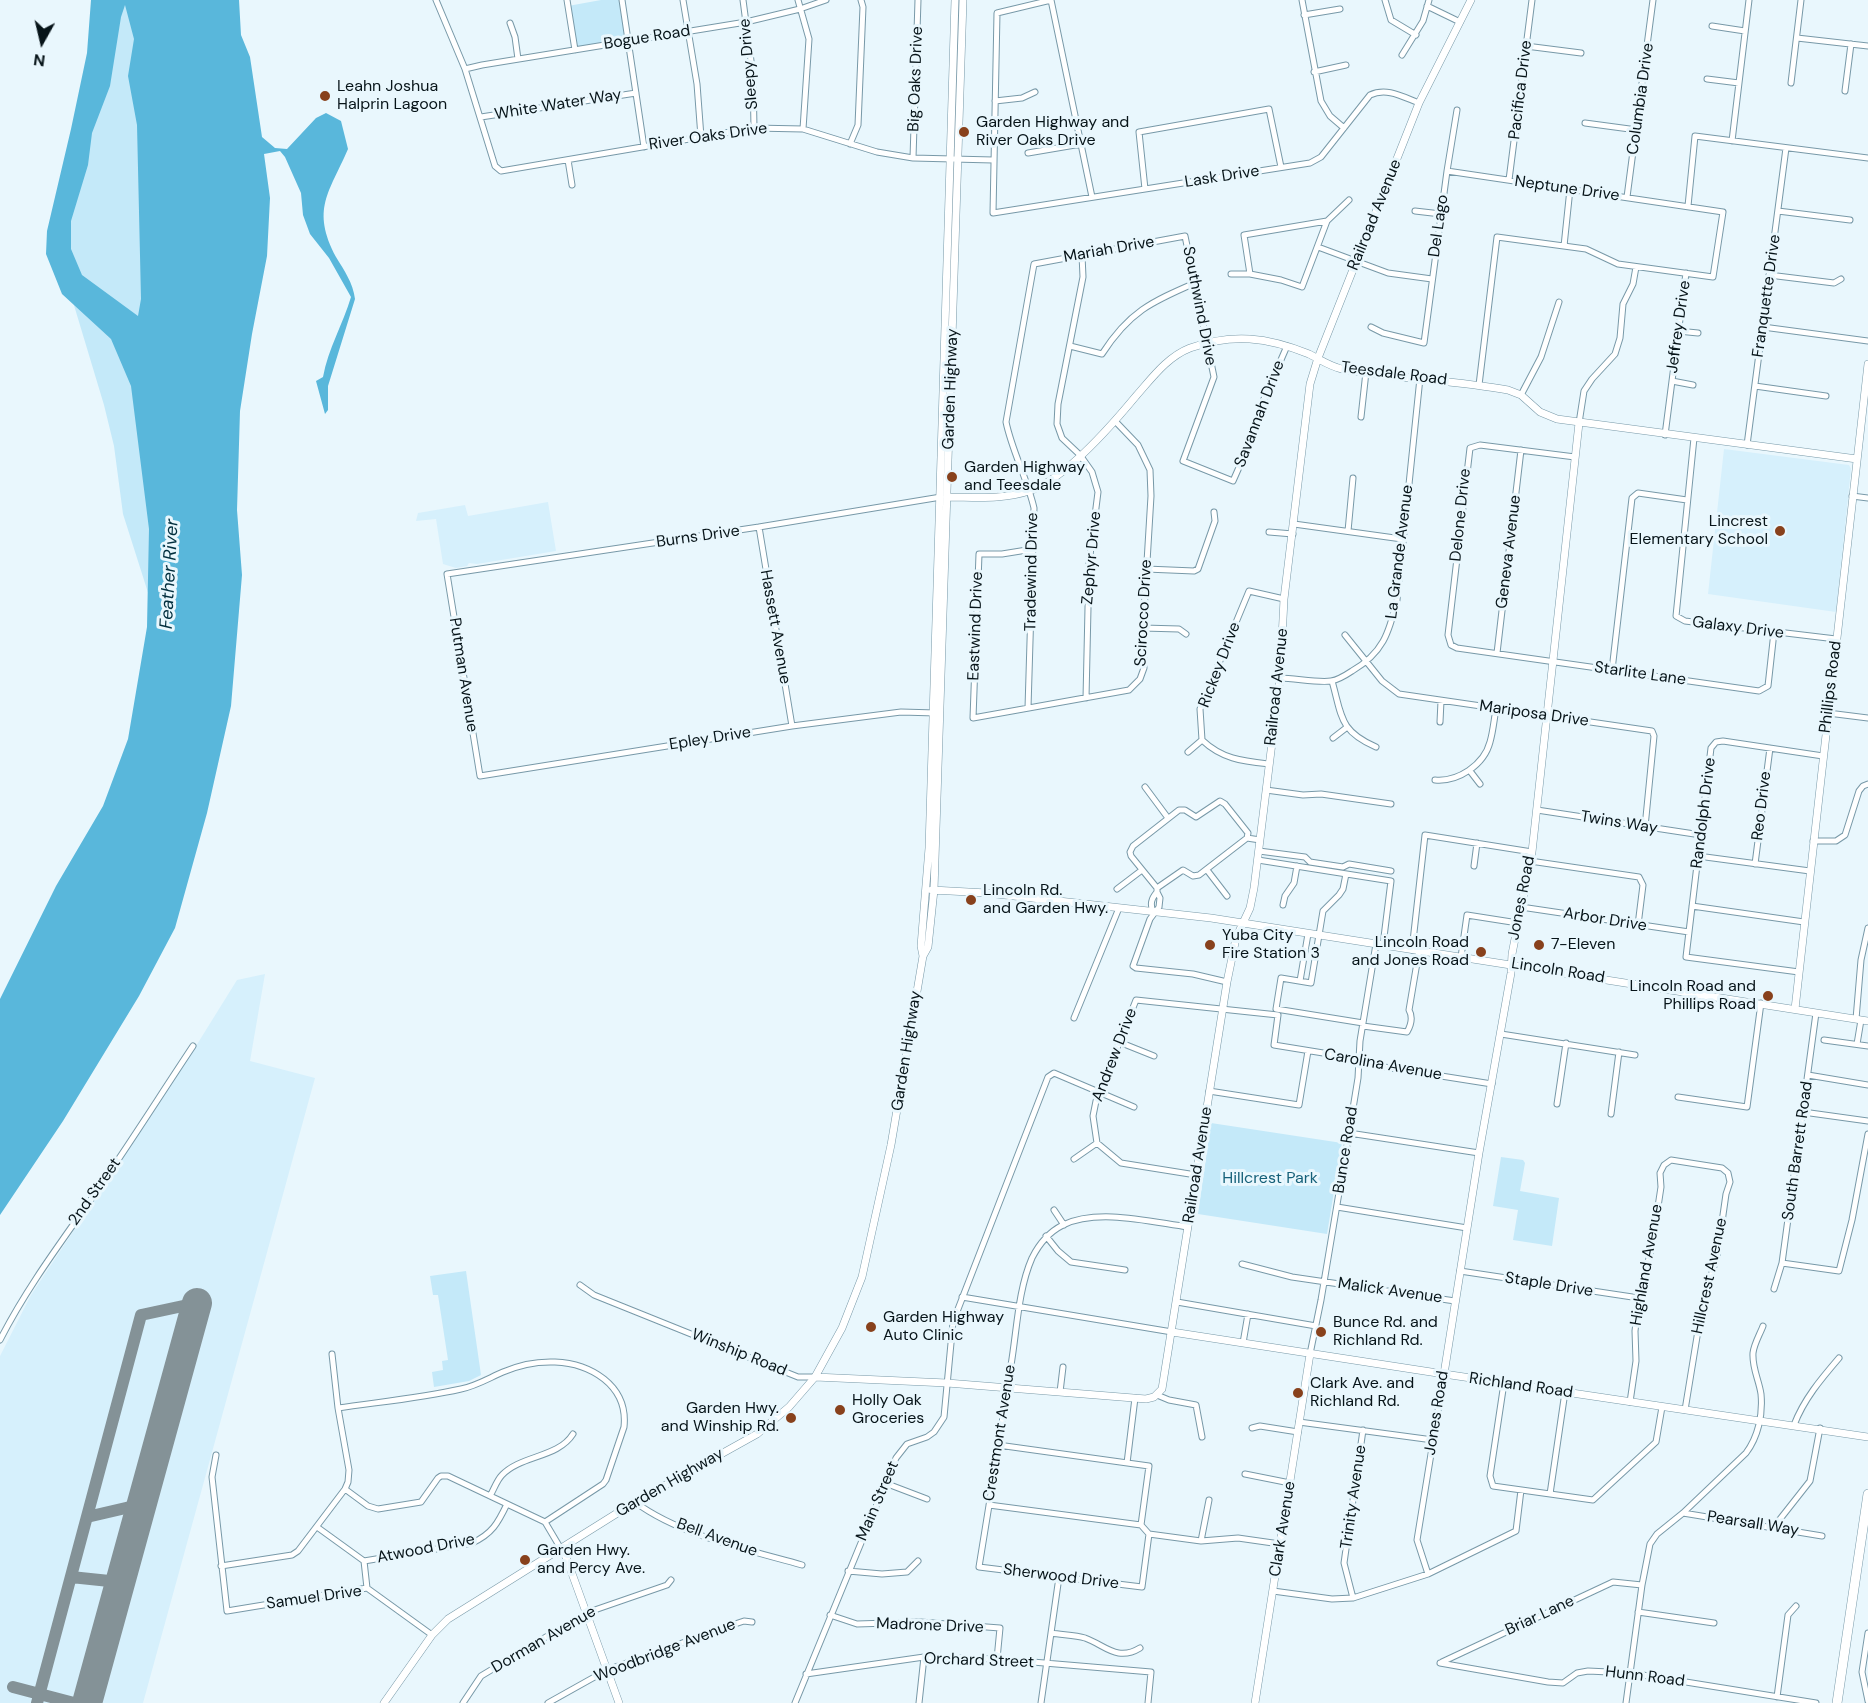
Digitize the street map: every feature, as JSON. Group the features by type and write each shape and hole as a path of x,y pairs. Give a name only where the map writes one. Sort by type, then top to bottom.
{"highway":[{"path":"1837,1703 1868,1494"}],"street":[{"path":"436,0 465,69 481,117"},
{"path":"567,0 575,50"},
{"path":"622,0 644,147"},
{"path":"682,0 697,84 701,137"},
{"name":"Sleepy Drive","path":"743,0 753,76 754,128"},
{"path":"798,0 808,39 803,129"},
{"name":"Bogue Road","path":"465,69 746,22 826,0"},
{"path":"850,144 858,125 863,7 861,0"},
{"name":"Big Oaks Drive","path":"913,158 918,0"},
{"name":"Garden Highway","path":"944,497 949,159 955,0"},
{"name":"Garden Highway","path":"384,1703 432,1635 448,1619 635,1502 757,1434 789,1407 815,1377 842,1328 862,1277 891,1145 922,956 928,947 963,0"},
{"path":"993,160 996,13 1051,0 1092,198"},
{"path":"1302,0 1321,101 1330,116 1344,128"},
{"path":"1385,0 1391,20 1416,35"},
{"name":"Railroad Avenue","path":"1157,1395 1164,1385 1227,982 1236,938 1252,898 1258,860 1280,678 1284,599 1310,384 1318,358 1419,103 1471,0"},
{"name":"Pacifica Drive","path":"1509,180 1532,0"},
{"name":"Columbia Drive","path":"1627,197 1653,0"},
{"path":"1732,141 1749,0"},
{"path":"1791,83 1802,0"},
{"path":"1402,55 1416,35 1428,3 1460,22"},
{"path":"1304,15 1340,9"},
{"path":"510,22 519,59"},
{"path":"1712,26 1745,31"},
{"path":"1797,38 1868,46"},
{"path":"1845,91 1851,44"},
{"path":"1526,46 1581,53"},
{"path":"1314,72 1346,65"},
{"path":"1707,79 1739,83"},
{"name":"Lask Drive","path":"993,160 993,213 1310,163 1321,157 1370,95 1378,91 1391,92 1419,103"},
{"path":"995,101 1022,98 1035,92"},
{"name":"White Water Way","path":"481,117 636,93"},
{"path":"1145,189 1139,132 1269,109 1281,167"},
{"name":"Del Lago","path":"1371,327 1383,333 1424,343 1457,110"},
{"name":"River Oaks Drive","path":"481,117 495,166 501,171 754,128 803,129 877,152 913,158 993,160"},
{"path":"1585,123 1637,130"},
{"path":"1688,206 1695,136 1868,158"},
{"path":"1028,153 1081,144"},
{"name":"Franquette Drive","path":"1747,445 1786,148"},
{"path":"568,160 572,184"},
{"name":"Neptune Drive","path":"1447,171 1688,206"},
{"path":"1564,246 1570,189"},
{"path":"1231,273 1281,280 1302,287 1327,221 1349,200"},
{"name":"Jeffrey Drive","path":"1665,435 1686,273 1713,277 1723,212 1688,206"},
{"path":"1415,211 1441,214"},
{"path":"1778,211 1850,220"},
{"path":"1250,274 1244,235 1327,221"},
{"name":"Mariah Drive","path":"1034,264 1185,236"},
{"name":"Southwind Drive","path":"1185,236 1214,377 1184,461 1233,481"},
{"path":"1479,385 1497,237 1586,249 1618,264 1686,273"},
{"path":"1318,247 1388,273 1432,279"},
{"name":"Zephyr Drive","path":"1082,255 1083,278 1058,404 1057,424 1062,438 1080,455 1092,472 1098,492 1089,563 1086,698"},
{"name":"Tradewind Drive","path":"1028,708 1034,508 1006,422 1034,264"},
{"name":"Jones Road","path":"1428,1574 1417,1540 1479,1153 1532,852 1584,391 1615,354 1620,338 1623,304 1633,284 1636,267"},
{"path":"1769,275 1834,283 1841,279"},
{"path":"1070,346 1102,354 1113,336 1131,318 1154,301 1195,283"},
{"path":"1521,395 1541,357 1559,302"},
{"path":"1762,327 1868,341"},
{"path":"1678,331 1698,333"},
{"name":"Teesdale Road","path":"944,497 1003,497 1030,491 1054,478 1115,420 1162,366 1188,349 1231,338 1253,339 1287,346 1339,369 1508,390 1521,395 1540,412 1557,419 1857,459"},
{"name":"Savannah Drive","path":"1233,481 1255,431 1260,408 1287,346"},
{"name":"Phillips Road","path":"1795,1010 1868,364"},
{"path":"1361,417 1366,372"},
{"name":"La Grande Avenue","path":"1332,681 1367,662 1381,648 1391,627 1397,600 1420,378"},
{"path":"1672,381 1693,385"},
{"path":"1755,386 1826,396"},
{"name":"Scirocco Drive","path":"973,718 1129,690 1140,680 1144,668 1143,628 1151,496 1150,470 1138,445 1115,420"},
{"name":"Galaxy Drive","path":"1694,438 1676,616 1685,621 1836,639"},
{"name":"Delone Drive","path":"1457,648 1449,643 1448,635 1468,450 1476,445 1575,457"},
{"name":"Geneva Avenue","path":"1497,654 1521,450"},
{"path":"1348,531 1353,478"},
{"path":"1612,670 1632,498 1638,493 1688,500"},
{"path":"1852,496 1868,498"},
{"name":"Burns Drive","path":"447,574 944,497"},
{"path":"1146,569 1194,571 1198,569 1215,521 1214,512"},
{"path":"1294,524 1402,539"},
{"name":"Hassett Avenue","path":"759,527 792,726"},
{"path":"1269,532 1293,534"},
{"name":"Eastwind Drive","path":"973,718 978,554 1002,554 1033,549"},
{"name":"Putman Avenue","path":"447,574 480,776"},
{"name":"Rickey Drive","path":"1202,740 1200,709 1249,591 1284,599"},
{"path":"1143,628 1179,629 1186,634"},
{"name":"Starlite Lane","path":"1457,648 1759,691 1768,686 1774,632"},
{"name":"Mariposa Drive","path":"1345,635 1382,681 1399,694 1652,730 1654,736 1645,826"},
{"path":"1280,678 1332,681 1346,728 1361,741 1376,747"},
{"path":"1440,722 1442,701"},
{"path":"1435,780 1443,780 1470,771 1490,743 1496,709"},
{"name":"Epley Drive","path":"480,776 792,726 901,712 937,713"},
{"path":"1828,712 1868,718"},
{"path":"1333,738 1346,728"},
{"path":"1188,752 1202,740 1213,751 1238,760 1269,764"},
{"name":"Randolph Drive","path":"1799,972 1686,957 1712,748 1716,742 1723,741 1823,756"},
{"name":"Reo Drive","path":"1755,864 1770,748"},
{"path":"1470,771 1480,784"},
{"path":"1813,841 1836,841 1845,835 1859,791 1868,784"},
{"path":"1145,788 1168,818"},
{"path":"1266,790 1303,795 1321,794 1390,804"},
{"path":"1157,890 1131,856 1131,849 1182,809 1196,817 1217,801 1222,801 1247,836 1260,838"},
{"name":"Twins Way","path":"1537,810 1701,835"},
{"path":"1258,860 1346,874 1339,896 1323,911 1311,982 1281,978 1276,1009 1407,1032 1412,1015 1409,1010 1425,835 1532,852"},
{"path":"1227,982 1133,966 1153,912 1150,906 1157,890 1183,870 1196,876 1207,870 1247,836"},
{"path":"1474,866 1477,843"},
{"path":"1259,851 1305,856 1310,862 1343,867 1349,864 1391,871"},
{"path":"1698,856 1810,871"},
{"path":"1530,861 1638,877 1643,885 1638,925"},
{"path":"1283,905 1285,896 1294,883 1297,866"},
{"path":"1117,890 1143,870"},
{"path":"1207,870 1227,896"},
{"name":"Bunce Road","path":"1310,1354 1325,1281 1349,1133 1363,1024 1392,881 1346,874"},
{"name":"Lincoln Road","path":"930,890 981,892 1243,923 1862,1020"},
{"path":"1692,906 1804,922"},
{"name":"Arbor Drive","path":"1521,907 1689,932"},
{"path":"1074,1018 1119,908"},
{"path":"1461,957 1467,915 1518,923"},
{"path":"1857,1044 1862,1020 1868,928"},
{"path":"1300,981 1308,934"},
{"name":"Andrew Drive","path":"1097,1143 1093,1116 1100,1091 1136,1000 1278,1016 1274,1045"},
{"path":"1678,1097 1747,1107 1761,1003"},
{"name":"South Barrett Road","path":"1774,1289 1782,1263 1816,1013"},
{"path":"1501,1034 1635,1055"},
{"path":"1824,1040 1868,1046"},
{"path":"1119,1042 1154,1056"},
{"path":"1557,1104 1566,1043"},
{"name":"Carolina Avenue","path":"1274,1045 1354,1058 1365,1064 1492,1083"},
{"name":"2nd Street","path":"0,1340 17,1306 44,1263 91,1199 193,1046"},
{"path":"1209,1091 1299,1105 1308,1051"},
{"path":"1611,1114 1619,1052"},
{"name":"Main Street","path":"795,1703 848,1571 901,1450 907,1444 927,1437 940,1425 945,1410 953,1322 1048,1077 1054,1073 1100,1091"},
{"path":"1808,1075 1868,1084"},
{"path":"1100,1091 1134,1107"},
{"path":"1803,1112 1868,1121"},
{"path":"1349,1133 1479,1153"},
{"path":"1782,1263 1839,1271 1852,1220 1868,1134"},
{"path":"1074,1159 1097,1143 1120,1163 1196,1175"},
{"name":"Hillcrest Avenue","path":"1664,1165 1671,1160 1722,1168 1728,1173 1730,1182 1726,1194 1717,1257 1703,1300 1685,1410"},
{"name":"Highland Avenue","path":"1630,1402 1636,1361 1635,1331 1639,1298 1652,1246 1661,1187 1660,1173 1664,1165"},
{"path":"1337,1207 1467,1228"},
{"path":"1054,1210 1064,1225"},
{"name":"Crestmont Avenue","path":"979,1567 1020,1307 1026,1273 1033,1255 1046,1236 1064,1225 1087,1217 1104,1216 1188,1227"},
{"path":"1046,1236 1071,1262 1125,1270"},
{"name":"Malick Avenue","path":"1242,1264 1284,1275 1455,1301"},
{"name":"Staple Drive","path":"1460,1271 1639,1298"},
{"name":"Winship Road","path":"580,1285 594,1295 798,1377 947,1383 1135,1398 1151,1398 1157,1395"},
{"name":"Richland Road","path":"962,1297 1310,1354 1662,1407 1820,1428 1868,1437"},
{"path":"1177,1302 1316,1326"},
{"path":"1243,1343 1248,1314"},
{"path":"1626,1703 1650,1544 1657,1534 1683,1513 1746,1453 1754,1442 1760,1421 1761,1395 1753,1369 1753,1350 1763,1326"},
{"path":"216,1455 212,1478 221,1566 292,1555 302,1548 345,1489 349,1470 338,1408 332,1354"},
{"name":"Clark Avenue","path":"1255,1703 1310,1354"},
{"path":"1794,1425 1810,1392 1839,1358"},
{"path":"338,1408 461,1389 505,1371 555,1361 571,1364 601,1377 614,1388 622,1403 624,1427 607,1474 603,1484 545,1522"},
{"path":"1060,1392 1063,1367"},
{"path":"1504,1383 1490,1476 1493,1486 1593,1500 1656,1442 1662,1407"},
{"path":"1550,1494 1566,1392"},
{"path":"1157,1395 1169,1401 1196,1405 1202,1437"},
{"path":"1127,1463 1135,1398"},
{"path":"1299,1422 1433,1440"},
{"path":"1252,1428 1260,1426 1298,1432"},
{"path":"1773,1528 1810,1481 1820,1428"},
{"name":"Trinity Avenue","path":"1353,1598 1344,1563 1363,1430"},
{"path":"490,1496 499,1479 508,1470 566,1443 573,1434"},
{"path":"998,1446 1149,1466 1141,1526"},
{"path":"1245,1474 1290,1483"},
{"path":"345,1489 368,1506 378,1509 421,1502 441,1476 448,1476 545,1522 566,1557 619,1703"},
{"path":"885,1483 927,1499"},
{"path":"1273,1591 1332,1599 1353,1598 1428,1574 1516,1531 1521,1490"},
{"path":"1201,1541 1209,1500"},
{"name":"Bell Avenue","path":"635,1502 650,1512 733,1546 802,1565"},
{"name":"Atwood Drive","path":"364,1561 472,1543 488,1535 494,1529 507,1504"},
{"path":"989,1505 1141,1526 1149,1534 1201,1541 1238,1538 1280,1544"},
{"name":"Pearsall Way","path":"1683,1513 1822,1536"},
{"path":"317,1527 364,1561 367,1588"},
{"name":"Sherwood Drive","path":"979,1567 1142,1587 1149,1534"},
{"path":"848,1571 882,1574 907,1572 918,1561"},
{"name":"Samuel Drive","path":"221,1566 227,1611 367,1588 432,1635"},
{"path":"1041,1703 1059,1577"},
{"name":"Dorman Avenue","path":"463,1703 481,1676 586,1613 667,1585 671,1580"},
{"name":"Briar Lane","path":"1440,1663 1613,1582 1642,1585"},
{"path":"1777,1696 1788,1615 1796,1606"},
{"path":"1638,1612 1714,1623"},
{"name":"Madrone Drive","path":"830,1615 857,1624 920,1622 1000,1628 997,1659"},
{"name":"Woodbridge Avenue","path":"548,1703 607,1670 744,1621 752,1622"},
{"path":"1051,1633 1086,1638 1107,1650 1131,1653 1140,1648"},
{"path":"1868,1633 1862,1672 1868,1701"},
{"path":"919,1703 924,1657"},
{"name":"Orchard Street","path":"806,1674 924,1657 1047,1663 1151,1672 1148,1703"},
{"name":"Hunn Road","path":"1440,1663 1563,1683 1577,1673 1588,1671 1630,1673 1816,1703"}],"shaded area":[{"name":"Lincrest Elementary School","path":"1724,449 1849,465 1851,469 1836,612 1708,594"},
{"path":"548,502 556,551 477,564 469,563 467,566 456,568 443,564 436,519 416,521 418,513 465,505 468,516"},
{"path":"265,974 250,1061 315,1078 143,1703 0,1703 0,1356 31,1295 196,1046 237,980"}],"green space":[{"path":"125,0 146,54 153,449 151,602 123,514 114,446 64,272 60,242"},
{"path":"601,0 622,0 628,41 575,50 568,6"},
{"name":"Hillcrest Park","path":"1211,1123 1342,1143 1327,1234 1198,1214"},
{"path":"1501,1157 1523,1160 1525,1163 1520,1191 1559,1198 1552,1246 1513,1240 1518,1210 1493,1206"},
{"path":"466,1271 481,1375 469,1381 434,1387 432,1372 443,1370 442,1361 448,1360 438,1295 433,1295 430,1276"}],"water":[{"name":"Feather River","path":"91,0 239,0 241,35 250,57 262,137 275,148 287,149 316,118 326,113 341,121 348,149 329,190 324,213 325,226 336,257 350,282 355,299 328,386 328,410 325,414 316,381 323,377 328,356 351,297 329,258 310,234 303,215 301,193 285,157 280,151 264,154 270,198 267,256 240,411 237,510 242,575 231,706 207,813 175,928 139,996 63,1121 0,1215 0,999 56,886 103,806 128,739 147,627 149,529 131,386 111,339 62,294 46,254 47,231 87,53","holes":["125,5 134,39 128,76 137,125 141,299 138,316 82,275 71,249 71,221 88,165 92,133 110,86"]}],"taxiway":[{"path":"37,1703 141,1315 197,1303"},
{"path":"87,1517 143,1504"},
{"path":"71,1577 119,1582"},
{"path":"13,1687 74,1703"}],"runway":[{"path":"87,1703 197,1303"}],"place":[{"name":"Leahn Joshua Halprin Lagoon","path":"325,96"},
{"name":"Garden Highway and River Oaks Drive","path":"964,132"},
{"name":"Garden Highway and Teesdale","path":"952,477"},
{"name":"Lincrest Elementary School","path":"1780,531"},
{"name":"Lincoln Rd. and Garden Hwy.","path":"971,900"},
{"name":"Yuba City Fire Station 3","path":"1210,945"},
{"name":"7-Eleven","path":"1539,945"},
{"name":"Lincoln Road and Jones Road","path":"1481,952"},
{"name":"Lincoln Road and Phillips Road","path":"1768,996"},
{"name":"Garden Highway Auto Clinic","path":"871,1327"},
{"name":"Bunce Rd. and Richland Rd.","path":"1321,1332"},
{"name":"Clark Ave. and Richland Rd.","path":"1298,1393"},
{"name":"Holly Oak Groceries","path":"840,1410"},
{"name":"Garden Hwy. and Winship Rd.","path":"791,1418"},
{"name":"Garden Hwy. and Percy Ave.","path":"525,1560"}]}
